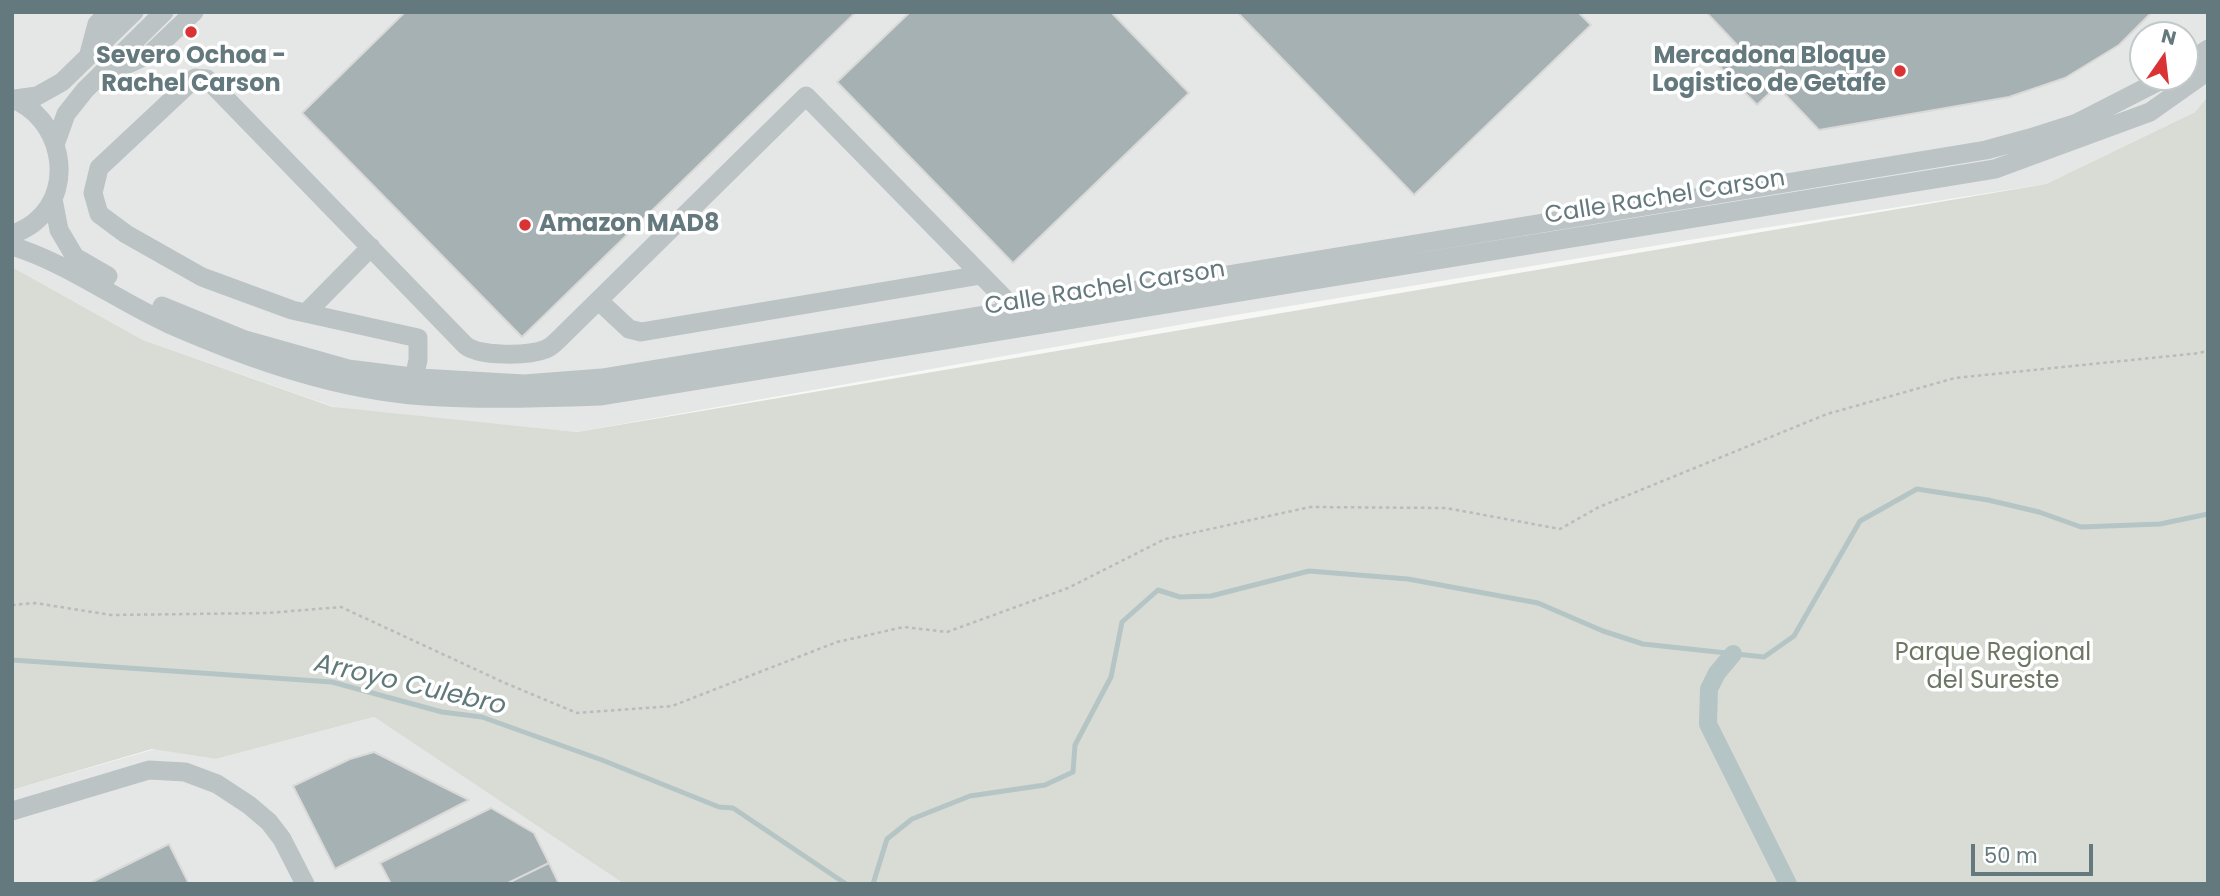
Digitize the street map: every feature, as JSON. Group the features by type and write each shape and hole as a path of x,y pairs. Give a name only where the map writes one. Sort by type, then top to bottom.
{"street":[{"path":"88,56 97,24 109,12"},
{"path":"14,99 37,96 62,82 134,12"},
{"path":"56,142 66,114 95,79 164,12"},
{"path":"95,79 150,54 194,12"},
{"name":"Calle Rachel Carson","path":"12,246 34,253 167,323 203,338 251,357 352,386 423,396 600,397 1995,169 2150,111 2208,71"},
{"path":"414,378 418,360 418,338 306,313 202,277 126,234 99,214 94,204 93,193 99,168 195,79 207,79 472,351 492,354 536,352 559,339 806,96 1003,297 1008,311"},
{"name":"Calle Rachel Carson","path":"53,199 59,230 75,257 164,307 245,340 348,369 414,378 524,384 602,378 1986,150 2077,123 2139,91"},
{"path":"12,235 37,221 53,199 60,167 56,142 40,116 14,99"},
{"path":"306,313 371,247"},
{"path":"599,301 624,325 641,332 981,275"},
{"path":"12,811 149,770 185,772 217,784 269,822 282,839 305,884"}],"path":[{"path":"12,605 35,603 111,615 268,613 341,607 505,683 577,713 672,706 837,642 904,627 947,632 1068,588 1165,539 1310,507 1446,508 1560,530 1600,507 1827,414 1955,379 2208,350"}],"shaded area":[{"path":"12,12 2208,12 2208,96 2195,112 2046,184 1229,316 577,432 340,409 143,340 12,267"},
{"path":"374,717 624,884 12,884 12,790 155,749 216,759"}],"green space":[{"name":"Parque Regional del Sureste","path":"2208,96 2208,884 624,884 374,717 216,759 152,749 12,790 12,267 143,340 333,407 577,432 2046,184 2195,112"}],"building":[{"name":"Amazon MAD8","path":"405,12 856,12 522,337 302,113"},
{"path":"910,12 1111,12 1189,93 1013,263 837,82"},
{"path":"1237,12 1578,12 1591,25 1414,195"},
{"name":"Mercadona Bloque Logistico de Getafe","path":"1706,12 2152,12 2143,21 2129,21 2129,35 2119,45 2065,78 2009,97 1819,130 1777,86 1757,105 1718,65 1738,46"},
{"path":"374,752 469,800 335,869 293,786 350,759"},
{"path":"491,808 534,833 549,863 506,884 391,884 380,863"},
{"path":"169,844 189,884 88,884"},
{"path":"549,863 559,884 506,884"}],"waterway":[{"name":"Arroyo Culebro","path":"873,884 887,839 912,819 970,796 1045,785 1073,772 1075,745 1111,677 1122,622 1158,590 1180,597 1211,596 1309,571 1408,579 1538,603 1603,631 1643,644 1764,657 1794,636 1860,521 1917,489 1988,500 2039,512 2081,527 2160,524 2208,514"},
{"path":"1733,654 1717,673 1709,689 1708,724 1788,884"},
{"name":"Arroyo Culebro","path":"12,660 332,682 442,712 482,717 602,760 719,807 733,808 846,884"}],"place":[{"name":"Severo Ochoa - Rachel Carson","path":"191,32"},
{"name":"Mercadona Bloque Logistico de Getafe","path":"1900,71"},
{"name":"Amazon MAD8","path":"525,225"}]}
